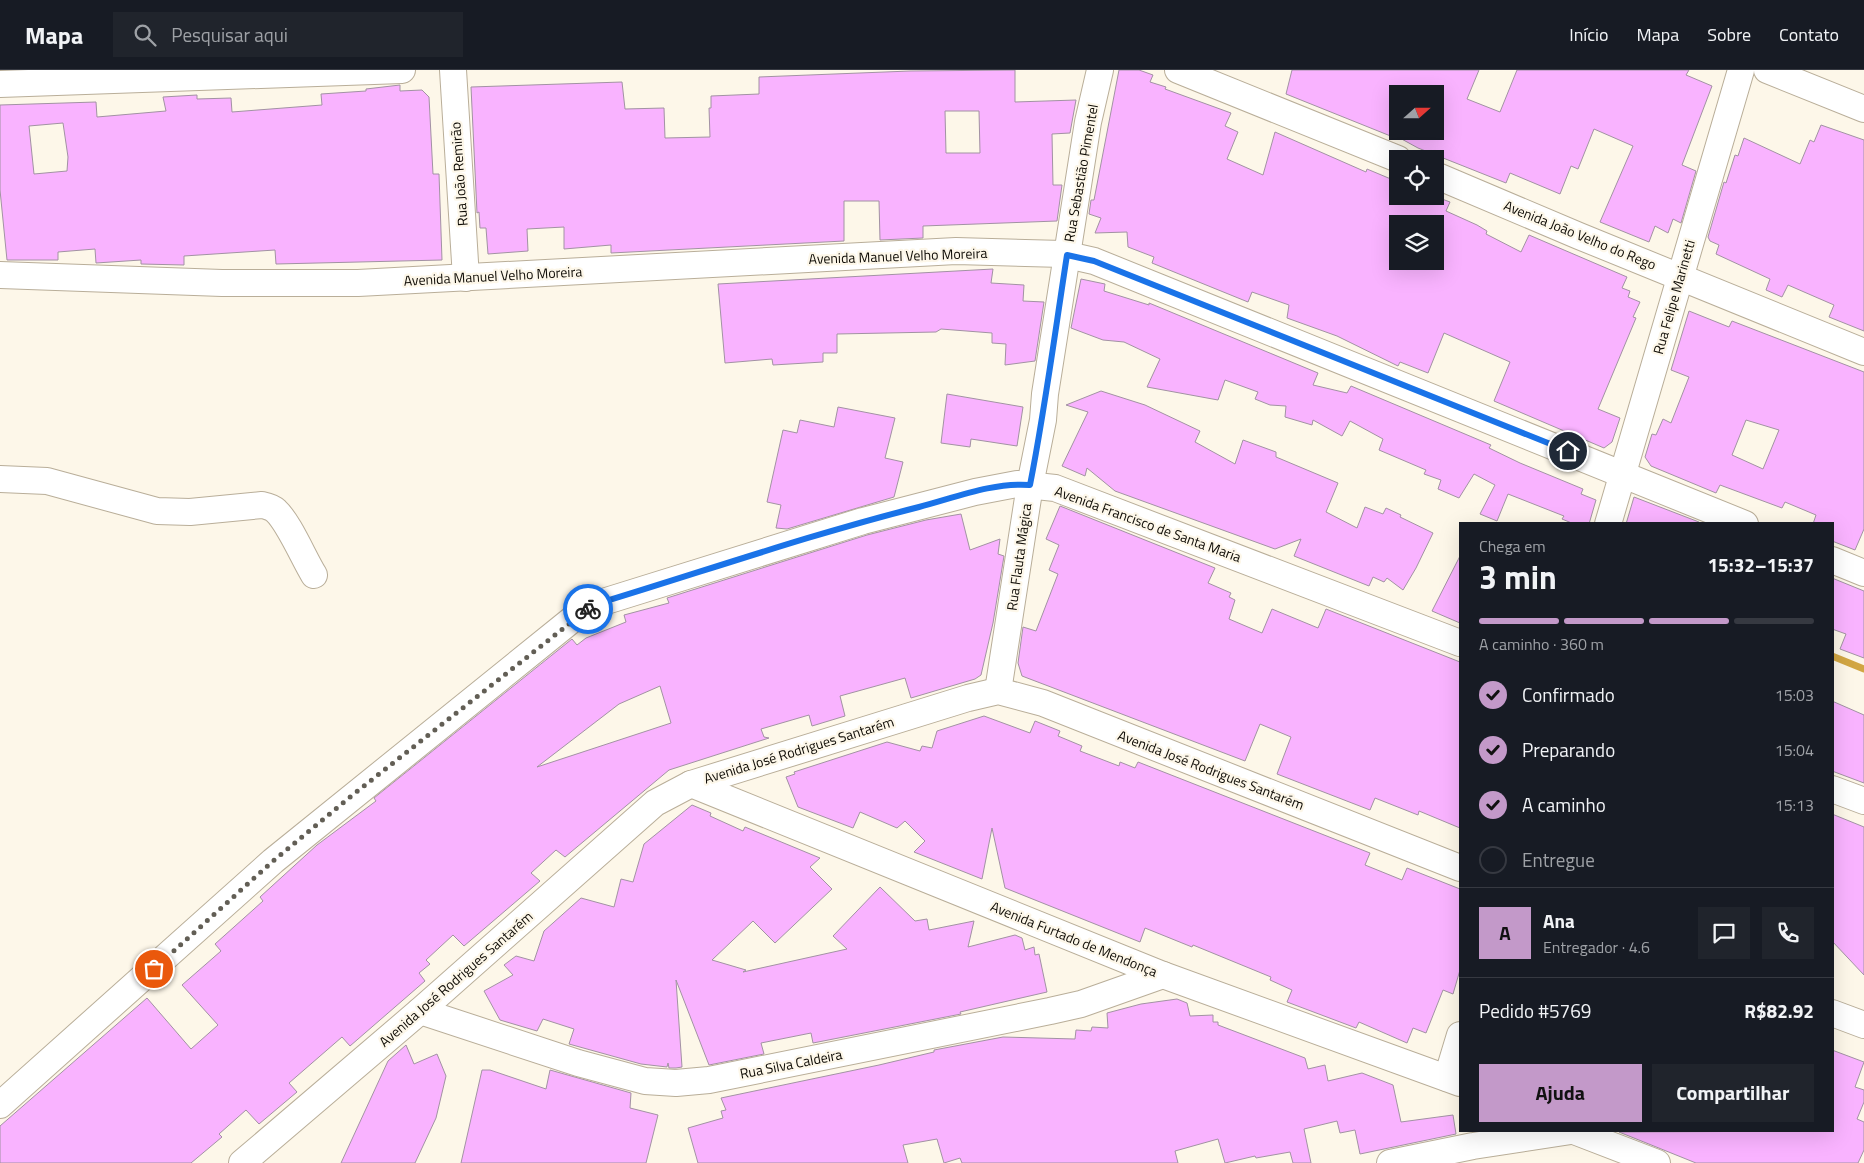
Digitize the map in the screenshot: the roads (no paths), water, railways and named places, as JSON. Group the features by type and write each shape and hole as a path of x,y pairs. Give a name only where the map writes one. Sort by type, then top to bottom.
{"street":[{"path":"0,84 284,72 402,70"},
{"name":"Rua João Remirão","path":"453,70 466,278"},
{"name":"Rua Sebastião Pimentel","path":"1045,394 1088,122 1100,70"},
{"path":"1178,70 1389,155"},
{"name":"Rua Felipe Marinetti","path":"1609,522 1741,70"},
{"path":"1767,70 1864,109"},
{"name":"Avenida João Velho do Rego","path":"1444,179 1864,352"},
{"name":"Avenida Manuel Velho Moreira","path":"0,275 261,283 358,283 956,251 1067,255 1094,261 1739,522"},
{"name":"Rua Flauta Mágica","path":"998,691 1030,485 1043,420 1045,394"},
{"path":"0,479 47,481 157,511 190,512 262,505 270,506 282,520 314,576"},
{"name":"Avenida Francisco de Santa Maria","path":"0,1105 273,861 454,713 589,608 863,521 975,492 1017,484 1055,488 1459,643"},
{"path":"1834,561 1864,573"},
{"name":"Avenida José Rodrigues Santarém","path":"242,1163 420,1011 655,803 692,784 920,712 998,691 1043,703 1459,868"},
{"name":"Avenida Furtado de Mendonça","path":"692,784 1163,976 1454,1080"},
{"path":"1834,790 1864,801"},
{"name":"Rua Silva Caldeira","path":"420,1011 578,1063 645,1081 676,1083 710,1080 1050,1012 1089,1002 1163,976"},
{"path":"1834,1014 1864,1025"},
{"path":"1454,1080 1459,1042"},
{"path":"1390,1163 1477,1139 1560,1132"},
{"path":"1575,1132 1656,1163"}],"waterway":[{"path":"1834,657 1864,669"}]}
